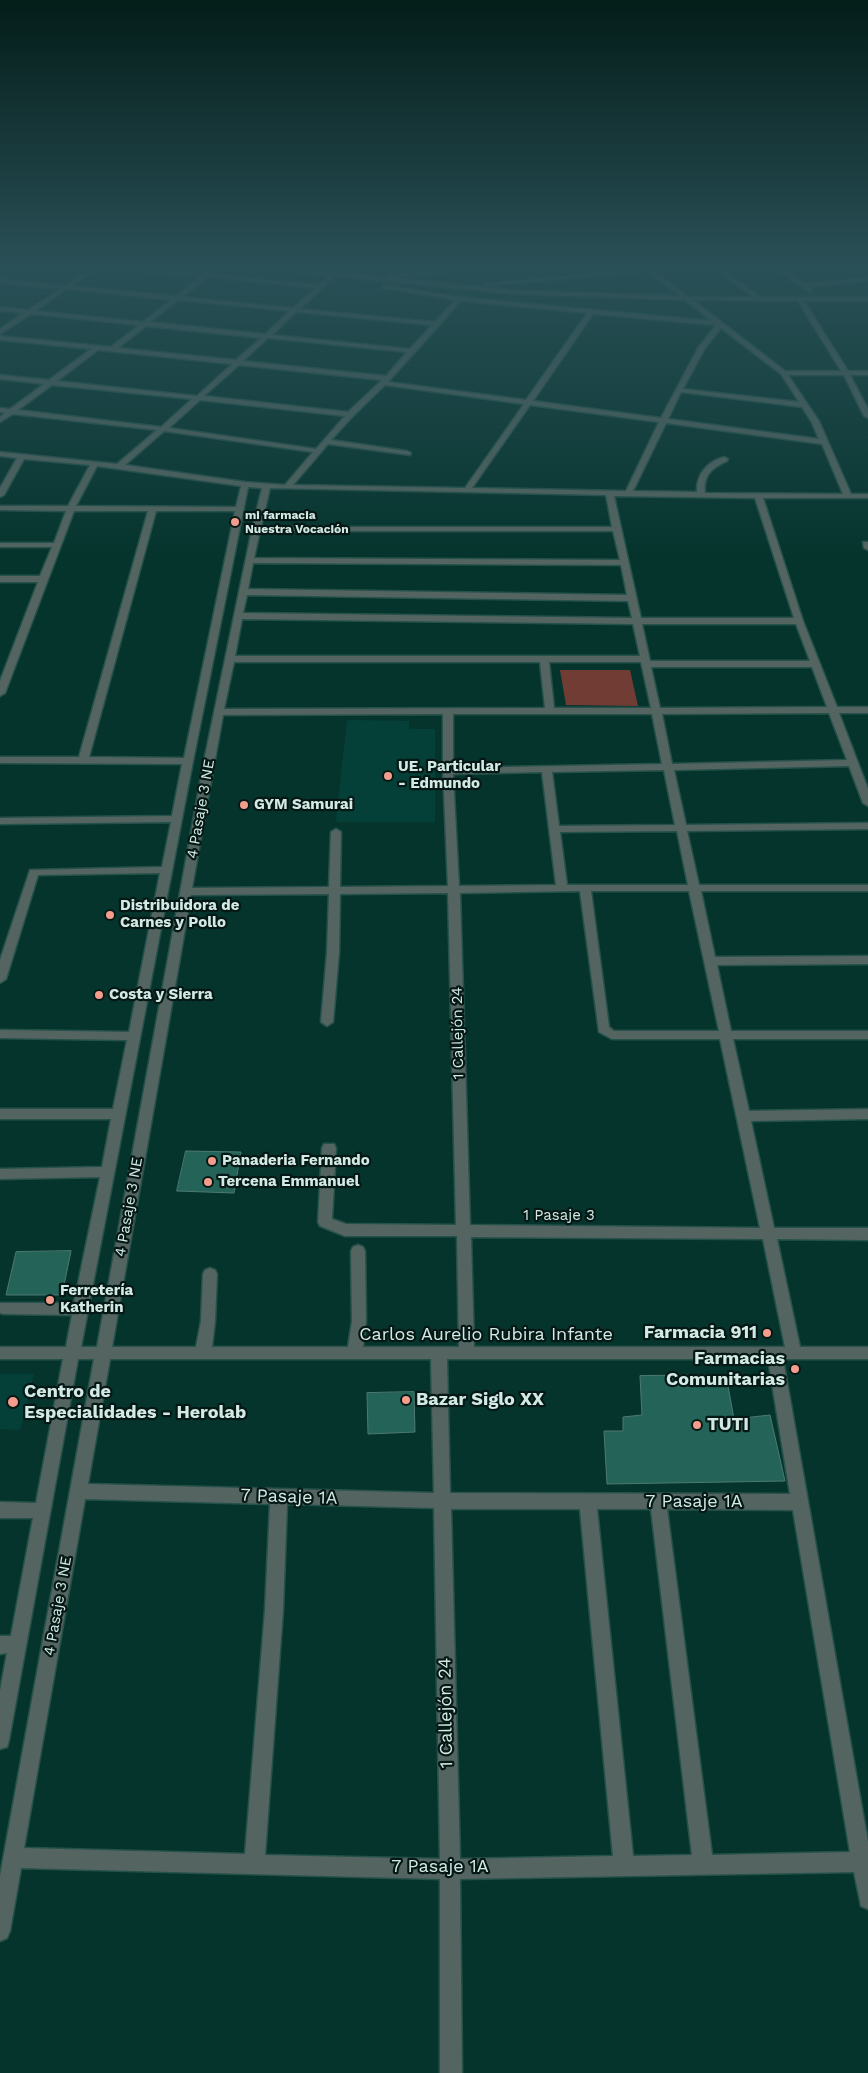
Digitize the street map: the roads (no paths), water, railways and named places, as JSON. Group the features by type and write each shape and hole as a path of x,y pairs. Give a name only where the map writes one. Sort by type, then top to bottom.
{"street":[{"path":"0,420 78,362"},
{"path":"119,466 164,429 197,396 238,362 385,380 527,402 824,442"},
{"path":"288,486 350,414 402,362"},
{"path":"468,489 556,362"},
{"path":"629,492 662,420 694,362"},
{"path":"769,362 783,373 814,421 848,496"},
{"path":"839,362 868,416"},
{"path":"783,373 868,373"},
{"path":"0,377 197,396 350,414"},
{"path":"678,390 804,405"},
{"path":"0,410 164,429 318,450"},
{"path":"326,442 407,453"},
{"path":"0,454 119,466 245,484 758,496 868,496"},
{"path":"0,495 20,456"},
{"path":"701,494 702,475 709,467 724,459"},
{"path":"0,693 71,508 94,464"},
{"name":"4 Pasaje 3 NE","path":"0,1740 9,1645 42,1512 166,870 245,484"},
{"name":"4 Pasaje 3 NE","path":"0,1931 185,892 243,592 267,485"},
{"path":"609,492 794,1352"},
{"path":"758,496 798,621 868,803"},
{"path":"0,508 239,509"},
{"path":"83,761 152,510"},
{"path":"256,529 617,528"},
{"path":"0,545 57,545"},
{"path":"250,560 624,563"},
{"path":"0,579 44,579"},
{"path":"243,592 632,598"},
{"path":"239,616 798,621"},
{"path":"230,659 544,659 815,664"},
{"path":"544,659 550,712"},
{"path":"219,712 868,710"},
{"name":"1 Callejón 24","path":"448,712 448,771 454,889 467,1354"},
{"path":"0,760 188,761"},
{"path":"448,771 853,763"},
{"path":"547,769 562,888"},
{"path":"0,821 177,819"},
{"path":"554,829 868,826"},
{"path":"327,1022 333,952 336,832"},
{"path":"0,979 34,872 166,870"},
{"path":"185,892 562,888 868,888"},
{"path":"586,888 603,1029 606,1032 612,1035 868,1035"},
{"path":"710,961 868,960"},
{"path":"0,1034 134,1036"},
{"path":"0,1114 120,1114"},
{"path":"743,1116 868,1114"},
{"name":"1 Pasaje 3","path":"329,1148 325,1222 345,1230 868,1234"},
{"path":"0,1174 108,1172"},
{"path":"354,1354 359,1322 358,1251"},
{"path":"203,1353 208,1321 210,1274"},
{"path":"3,1308 81,1309"},
{"path":"774,1352 864,1862 868,1899"},
{"path":"0,1353 72,1353"},
{"name":"Carlos Aurelio Rubira Infante","path":"72,1353 868,1353"},
{"name":"1 Callejón 24","path":"439,1354 450,1869 451,2073"},
{"name":"7 Pasaje 1A","path":"79,1491 441,1501 588,1503 658,1501 800,1502"},
{"path":"254,1864 274,1620 279,1496"},
{"path":"658,1501 704,1865"},
{"path":"588,1503 624,1865"},
{"path":"0,1510 42,1512"},
{"name":"7 Pasaje 1A","path":"13,1858 450,1869 864,1862"}],"place":[{"name":"mi farmacia Nuestra Vocación","path":"235,522"},
{"name":"UE. Particular - Edmundo","path":"388,776"},
{"name":"GYM Samurai","path":"244,805"},
{"name":"Distribuidora de Carnes y Pollo","path":"110,915"},
{"name":"Costa y Sierra","path":"99,995"},
{"name":"Panaderia Fernando","path":"212,1161"},
{"name":"Tercena Emmanuel","path":"208,1182"},
{"name":"Ferretería Katherin","path":"50,1300"},
{"name":"Farmacia 911","path":"767,1333"},
{"name":"Farmacias Comunitarias","path":"795,1369"},
{"name":"Bazar Siglo XX","path":"406,1400"},
{"name":"Centro de Especialidades - Herolab","path":"13,1402"},
{"name":"TUTI","path":"697,1425"}]}
